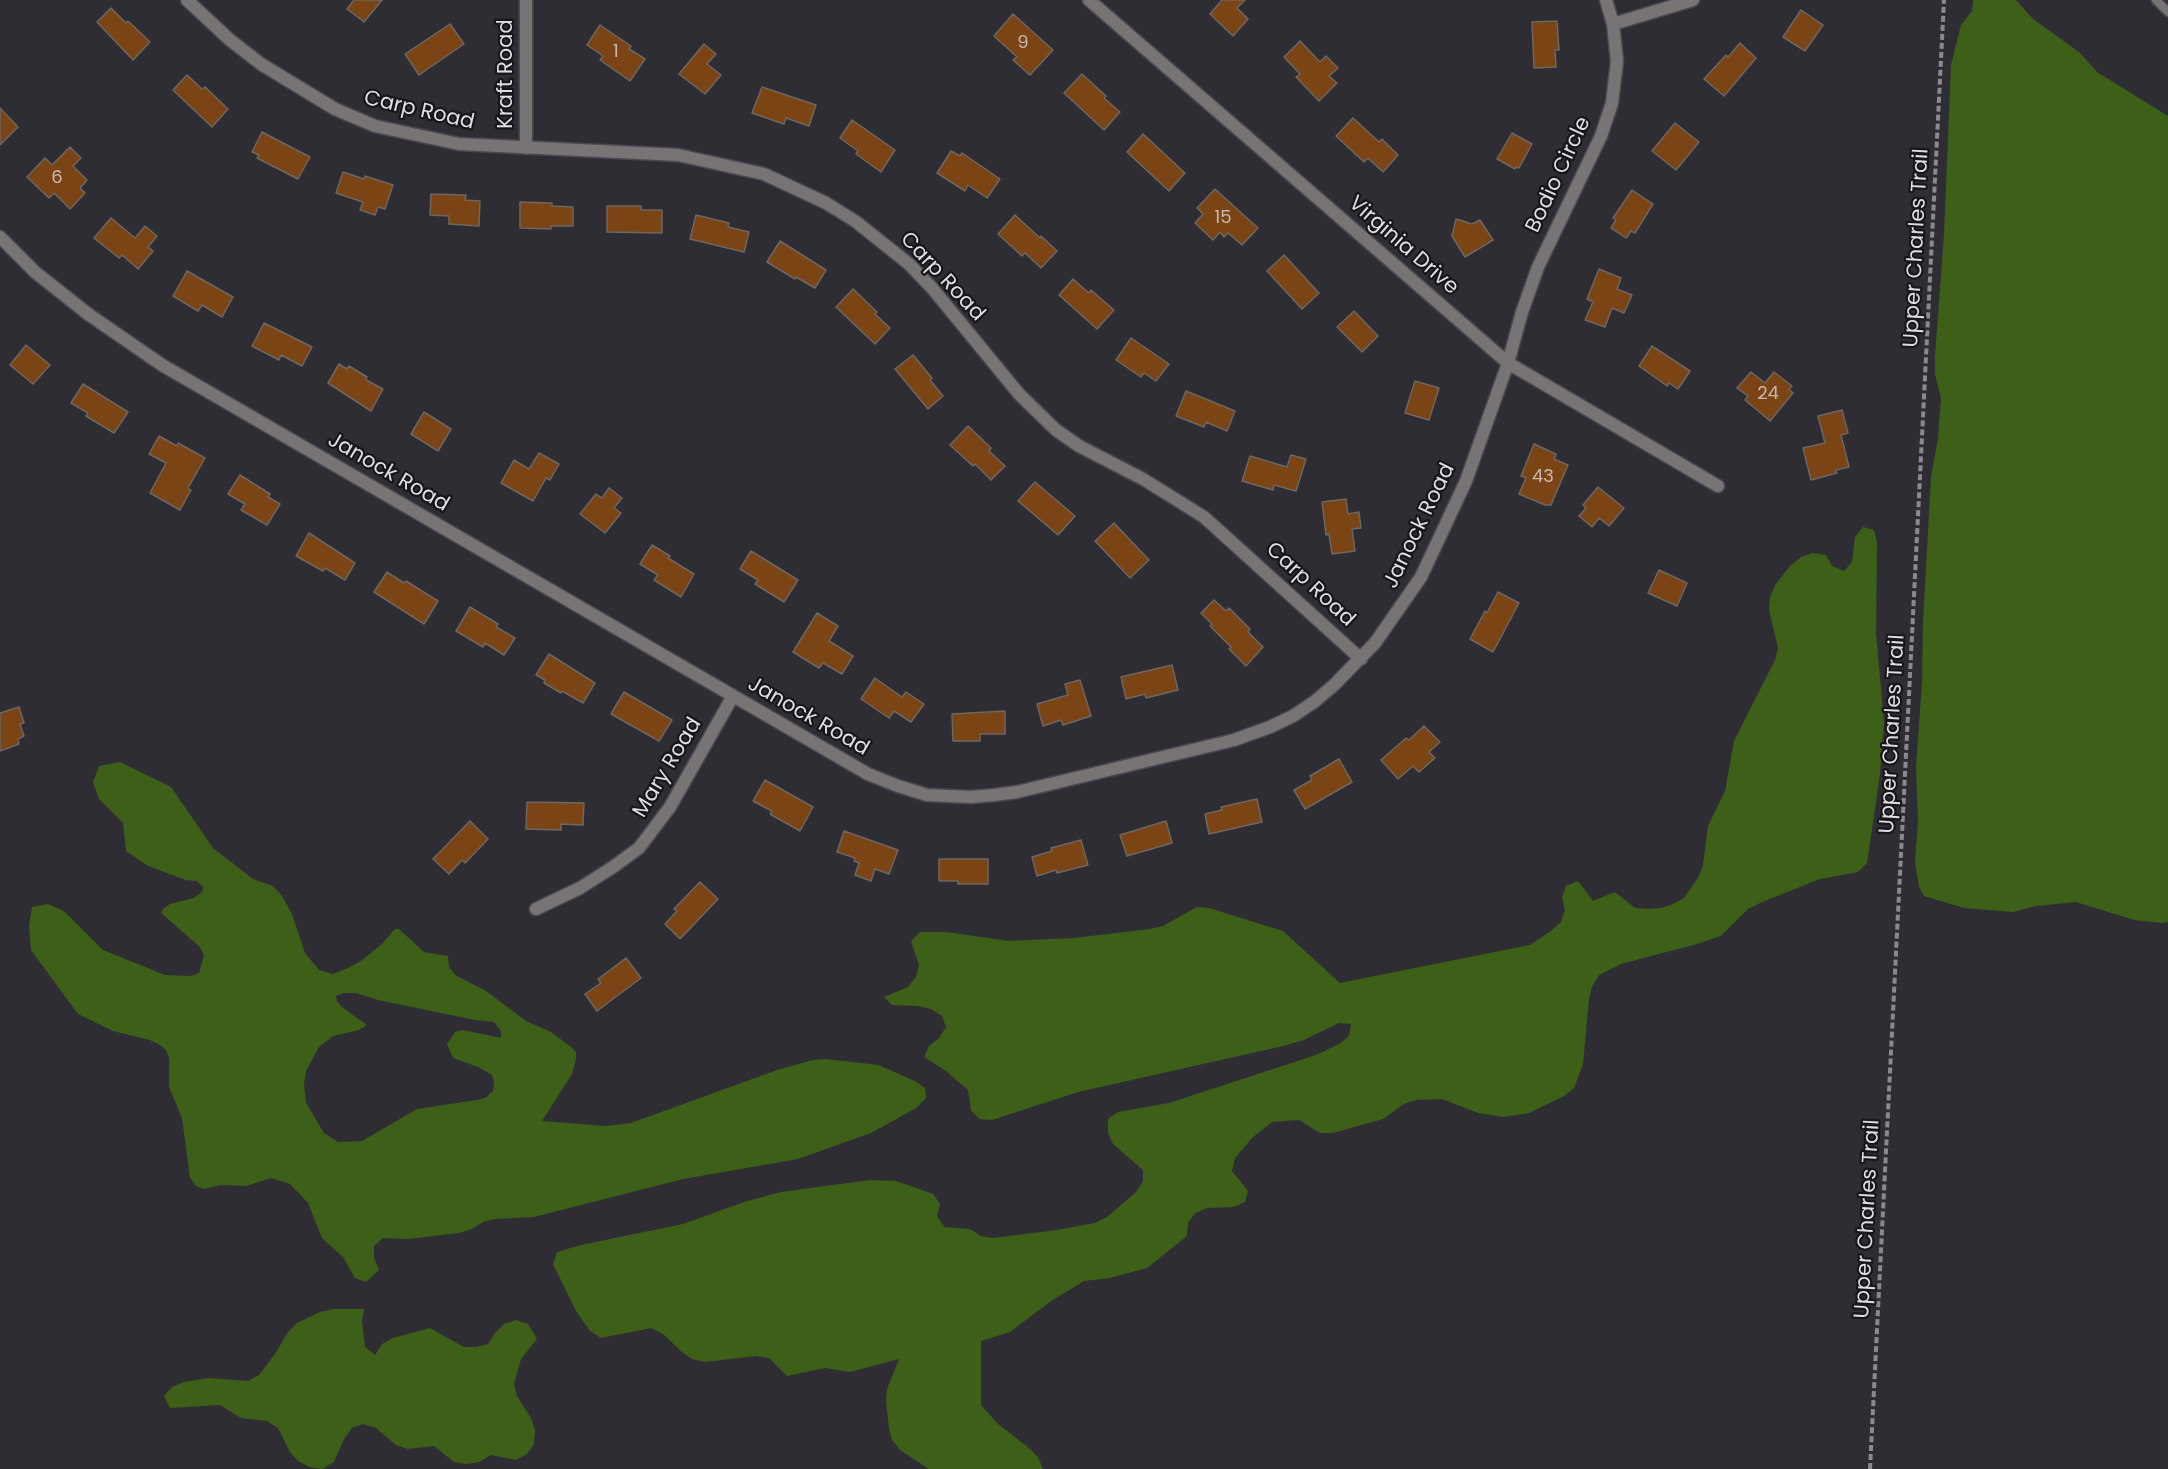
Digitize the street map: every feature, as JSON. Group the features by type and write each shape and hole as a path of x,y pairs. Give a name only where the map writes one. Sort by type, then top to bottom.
{"street":[{"name":"Carp Road","path":"187,0 230,40 261,64 335,109 375,126 459,144 678,155 764,174 794,186 846,215 909,264 932,288 1018,394 1056,430 1078,446 1143,479 1204,517 1361,659"},
{"name":"Kraft Road","path":"526,0 526,148"},
{"name":"Virginia Drive","path":"1089,0 1508,363 1718,486"},
{"name":"Bodio Circle","path":"1508,363 1522,312 1538,267 1601,136 1612,103 1617,61 1613,24 1606,0"},
{"path":"1613,24 1693,0"},
{"name":"Janock Road","path":"0,237 35,272 88,314 162,365 883,781 927,795 971,797 1017,792 1234,740 1270,727 1314,702 1361,659 1407,599 1434,553 1466,481 1508,363"},
{"name":"Mary Road","path":"536,909 580,888 639,848 670,807 733,696"}],"lane":[{"path":"2156,0 2168,12"}],"path":[{"name":"Upper Charles Trail","path":"1870,1469 1944,0"}],"green space":[{"path":"1973,0 2016,0 2033,19 2079,52 2097,72 2168,116 2168,922 2134,920 2076,902 2036,906 2013,912 1964,908 1924,896 1919,887 1915,862 1918,822 1916,767 1931,477 1938,438 1941,398 1935,374 1935,356 1944,235 1951,65 1961,25 1972,11"},
{"path":"1863,527 1874,530 1877,542 1876,633 1884,722 1880,774 1867,863 1858,872 1820,879 1748,909 1721,936 1621,964 1599,975 1592,987 1589,999 1583,1064 1574,1088 1564,1096 1529,1113 1503,1117 1478,1113 1442,1099 1416,1100 1404,1104 1383,1119 1333,1133 1320,1133 1299,1120 1272,1122 1252,1138 1235,1158 1232,1171 1248,1191 1245,1202 1233,1207 1207,1208 1195,1213 1188,1223 1187,1236 1147,1268 1110,1278 1084,1281 1051,1301 1010,1332 981,1341 981,1405 998,1424 1038,1457 1043,1469 929,1469 900,1450 892,1440 886,1402 887,1389 899,1359 850,1372 825,1368 787,1376 769,1358 756,1356 705,1362 692,1359 663,1334 651,1328 601,1338 590,1331 576,1311 553,1264 557,1252 683,1224 744,1202 781,1192 870,1180 896,1181 933,1194 940,1204 937,1216 944,1227 970,1229 981,1236 993,1238 1095,1223 1107,1217 1136,1192 1143,1181 1143,1170 1113,1144 1108,1133 1108,1119 1118,1112 1169,1103 1316,1055 1339,1044 1349,1036 1351,1024 1339,1023 1304,1040 1279,1047 1078,1092 992,1120 979,1119 971,1110 968,1090 946,1071 924,1057 929,1046 939,1038 946,1027 942,1016 931,1009 918,1006 892,1005 884,997 908,987 916,977 919,965 911,941 920,932 946,932 1009,941 1074,938 1150,929 1163,926 1197,907 1209,908 1283,931 1340,983 1530,945 1561,922 1565,910 1562,898 1566,886 1578,881 1593,901 1615,892 1635,908 1661,908 1684,898 1699,876 1703,865 1708,826 1725,791 1734,741 1775,660 1778,648 1769,610 1770,597 1775,585 1791,565 1801,557 1813,553 1826,555 1832,566 1844,571 1852,562 1855,537"},
{"path":"120,762 171,787 213,848 253,879 273,886 282,896 292,914 305,953 319,970 333,974 348,968 382,944 395,929 399,929 424,952 448,956 449,967 455,975 486,991 526,1021 551,1032 571,1047 576,1052 572,1074 542,1121 605,1126 631,1123 777,1070 813,1060 826,1059 878,1065 915,1081 925,1088 926,1098 916,1108 871,1133 798,1159 683,1179 534,1217 495,1219 459,1233 408,1239 383,1238 374,1246 374,1258 379,1270 366,1282 355,1278 343,1257 322,1238 308,1203 290,1184 271,1178 246,1186 220,1185 204,1189 196,1186 190,1178 182,1118 169,1087 169,1058 166,1050 150,1040 113,1031 78,1014 31,950 29,925 32,907 48,904 64,911 103,950 165,975 191,976 199,973 204,955 200,947 161,913 170,904 194,898 202,892 203,887 197,881 186,880 148,866 126,851 123,823 99,799 93,782 99,766","holes":["356,993 378,1000 494,1022 501,1031 501,1038 463,1030 455,1032 447,1044 453,1058 492,1075 493,1091 485,1098 477,1100 417,1109 362,1141 338,1142 324,1133 306,1103 304,1084 306,1071 319,1047 333,1036 359,1030 367,1025 337,1001 336,996"]},
{"path":"333,1309 364,1309 362,1321 365,1347 375,1355 382,1344 393,1338 430,1328 464,1347 476,1347 488,1344 504,1324 516,1320 528,1324 537,1339 521,1359 514,1384 517,1396 531,1418 535,1430 534,1444 527,1454 516,1460 491,1455 479,1462 466,1464 454,1462 434,1446 408,1449 396,1445 376,1428 363,1424 352,1428 344,1439 334,1462 322,1469 310,1467 298,1461 290,1452 278,1428 267,1421 241,1418 220,1405 170,1408 164,1396 172,1387 184,1382 209,1378 248,1381 259,1375 288,1332 297,1323 320,1312"}],"building":[{"path":"354,0 382,0 364,22 347,9"},
{"path":"1222,0 1245,0 1237,8 1248,19 1233,36 1210,14"},
{"path":"111,8 150,42 133,60 97,22"},
{"path":"1801,10 1823,25 1805,51 1783,37"},
{"path":"1013,14 1053,50 1030,75 1013,60 1017,57 994,36"},
{"path":"1557,21 1559,50 1555,50 1556,67 1534,68 1532,22"},
{"path":"450,24 464,44 419,75 405,54"},
{"path":"600,25 631,46 629,49 645,59 630,81 600,60 603,56 587,45"},
{"path":"1300,41 1320,62 1326,56 1338,68 1329,76 1337,83 1319,101 1296,77 1300,74 1284,57"},
{"path":"1740,43 1756,58 1724,96 1704,79"},
{"path":"704,44 716,54 707,64 721,75 705,94 679,74"},
{"path":"1082,74 1120,112 1104,130 1064,93"},
{"path":"187,75 202,89 205,87 228,109 212,127 173,90"},
{"path":"762,87 816,105 809,126 786,118 784,124 752,113"},
{"path":"0,108 18,127 0,145"},
{"path":"1353,118 1379,142 1382,139 1398,155 1383,172 1368,158 1364,162 1336,136"},
{"path":"852,120 895,150 881,172 856,154 858,151 840,138"},
{"path":"1675,123 1699,142 1676,170 1652,151"},
{"path":"262,132 310,157 298,179 257,158 259,155 252,152"},
{"path":"1512,133 1532,144 1519,168 1515,169 1497,159"},
{"path":"1143,134 1185,173 1169,191 1127,152"},
{"path":"70,147 81,158 73,166 87,180 80,188 85,193 70,209 54,193 49,198 27,177 45,158 52,165"},
{"path":"951,151 960,156 962,153 1000,179 987,198 968,185 965,191 937,173"},
{"path":"343,172 393,185 385,209 378,207 375,215 360,210 363,202 336,193"},
{"path":"1215,189 1258,228 1242,245 1228,233 1224,237 1220,232 1213,240 1195,223 1203,214 1197,208"},
{"path":"1632,190 1653,204 1635,233 1631,231 1626,238 1611,228 1616,220 1613,218"},
{"path":"431,194 466,195 465,200 480,201 479,226 449,224 449,216 430,215"},
{"path":"520,202 552,203 552,206 573,207 573,226 551,226 551,229 520,228"},
{"path":"607,206 641,206 641,210 662,210 662,233 607,232"},
{"path":"696,215 729,223 728,227 749,232 744,252 690,239"},
{"path":"1015,215 1057,251 1041,268 1025,253 1022,256 998,234"},
{"path":"111,218 135,238 145,226 157,236 148,247 153,251 138,269 122,255 119,258 94,238"},
{"path":"1456,219 1472,224 1480,220 1493,240 1465,257 1452,236"},
{"path":"780,241 826,270 815,288 767,262"},
{"path":"1284,255 1319,293 1302,309 1267,271"},
{"path":"1599,269 1621,278 1617,289 1632,295 1624,313 1612,308 1605,327 1585,320 1593,302 1587,299"},
{"path":"187,271 233,297 222,317 202,305 198,311 173,296"},
{"path":"1073,279 1089,293 1091,290 1114,310 1097,329 1059,295"},
{"path":"853,289 890,328 875,344 836,307"},
{"path":"1354,311 1378,336 1362,352 1337,327"},
{"path":"264,323 312,347 302,366 281,355 279,360 252,346"},
{"path":"1131,338 1169,364 1156,381 1144,373 1141,377 1116,360"},
{"path":"26,345 50,365 33,384 10,365"},
{"path":"1652,346 1690,371 1678,389 1669,383 1667,386 1639,366"},
{"path":"913,355 943,396 928,409 895,369"},
{"path":"339,364 347,369 349,366 367,377 366,380 383,389 371,411 328,383"},
{"path":"1751,372 1765,383 1774,372 1792,386 1789,389 1793,393 1770,421 1745,400 1748,396 1737,388"},
{"path":"1415,381 1439,388 1429,420 1405,413"},
{"path":"83,384 128,412 114,433 86,416 88,413 71,403"},
{"path":"1186,391 1235,411 1227,431 1206,422 1204,427 1176,416"},
{"path":"1842,410 1848,433 1841,435 1849,467 1811,480 1803,448 1825,443 1818,416"},
{"path":"424,412 451,429 438,451 411,434"},
{"path":"968,426 991,448 989,451 1005,466 991,480 950,445"},
{"path":"159,436 177,446 178,443 205,458 188,488 191,490 180,510 150,493 166,463 149,454"},
{"path":"1534,444 1556,454 1554,459 1568,465 1551,505 1545,505 1519,494 1526,478 1521,476"},
{"path":"539,453 559,464 550,480 546,478 533,501 501,483 514,460 529,469"},
{"path":"1291,455 1306,459 1296,491 1274,485 1273,490 1242,481 1250,456 1287,467"},
{"path":"240,475 270,494 268,497 280,504 267,525 241,510 245,504 228,494"},
{"path":"1035,482 1075,516 1058,535 1018,501"},
{"path":"1598,487 1624,508 1609,526 1599,518 1592,527 1579,516 1586,508 1583,505"},
{"path":"609,488 622,498 614,508 621,513 605,533 580,514 596,494 602,498"},
{"path":"1346,499 1348,514 1359,512 1361,528 1352,529 1355,551 1332,554 1329,534 1326,535 1322,502"},
{"path":"1114,523 1149,560 1130,578 1095,541"},
{"path":"309,533 355,563 345,580 325,568 323,571 296,556"},
{"path":"652,545 694,574 681,597 654,580 658,575 640,564"},
{"path":"751,551 798,580 784,602 755,584 758,580 740,569"},
{"path":"1659,570 1687,583 1677,606 1648,593"},
{"path":"387,572 438,601 424,624 374,592"},
{"path":"1498,592 1519,603 1493,652 1470,639"},
{"path":"1214,600 1226,611 1229,608 1250,629 1248,632 1263,647 1246,666 1229,649 1231,647 1210,626 1212,624 1201,613"},
{"path":"470,607 498,624 496,627 515,638 504,655 485,643 483,647 456,631"},
{"path":"817,613 838,626 829,641 853,656 842,674 823,663 819,668 793,652"},
{"path":"549,654 595,683 583,703 544,683 545,680 536,675"},
{"path":"1172,665 1178,690 1146,698 1145,694 1126,699 1121,677"},
{"path":"875,678 902,697 906,692 924,704 911,722 894,711 889,718 861,699"},
{"path":"1080,680 1091,716 1063,725 1061,720 1043,726 1037,704 1068,695 1065,684"},
{"path":"624,692 672,720 659,741 611,714"},
{"path":"19,707 24,723 20,724 24,736 18,739 19,744 0,751 0,713"},
{"path":"1005,711 1005,734 980,734 980,741 953,741 952,714"},
{"path":"1424,726 1440,742 1429,752 1435,758 1419,772 1413,766 1398,779 1381,760"},
{"path":"1339,759 1352,782 1305,809 1294,790 1312,780 1310,776"},
{"path":"765,780 813,807 800,831 770,814 772,811 753,801"},
{"path":"1257,799 1262,822 1209,834 1205,814 1222,810 1221,807"},
{"path":"527,802 584,803 583,825 561,824 561,830 526,829"},
{"path":"470,821 488,839 465,863 462,860 449,874 433,859"},
{"path":"1166,821 1172,843 1127,856 1120,835"},
{"path":"844,831 898,850 889,874 875,869 871,881 855,875 859,863 854,861 855,858 837,852"},
{"path":"1081,840 1088,865 1057,873 1056,870 1037,876 1032,857 1052,851 1051,848"},
{"path":"939,859 988,859 988,884 958,884 958,881 939,881"},
{"path":"700,882 718,899 680,939 665,924 677,911 674,909"},
{"path":"626,958 641,978 597,1011 585,994 601,983 598,979"}]}
